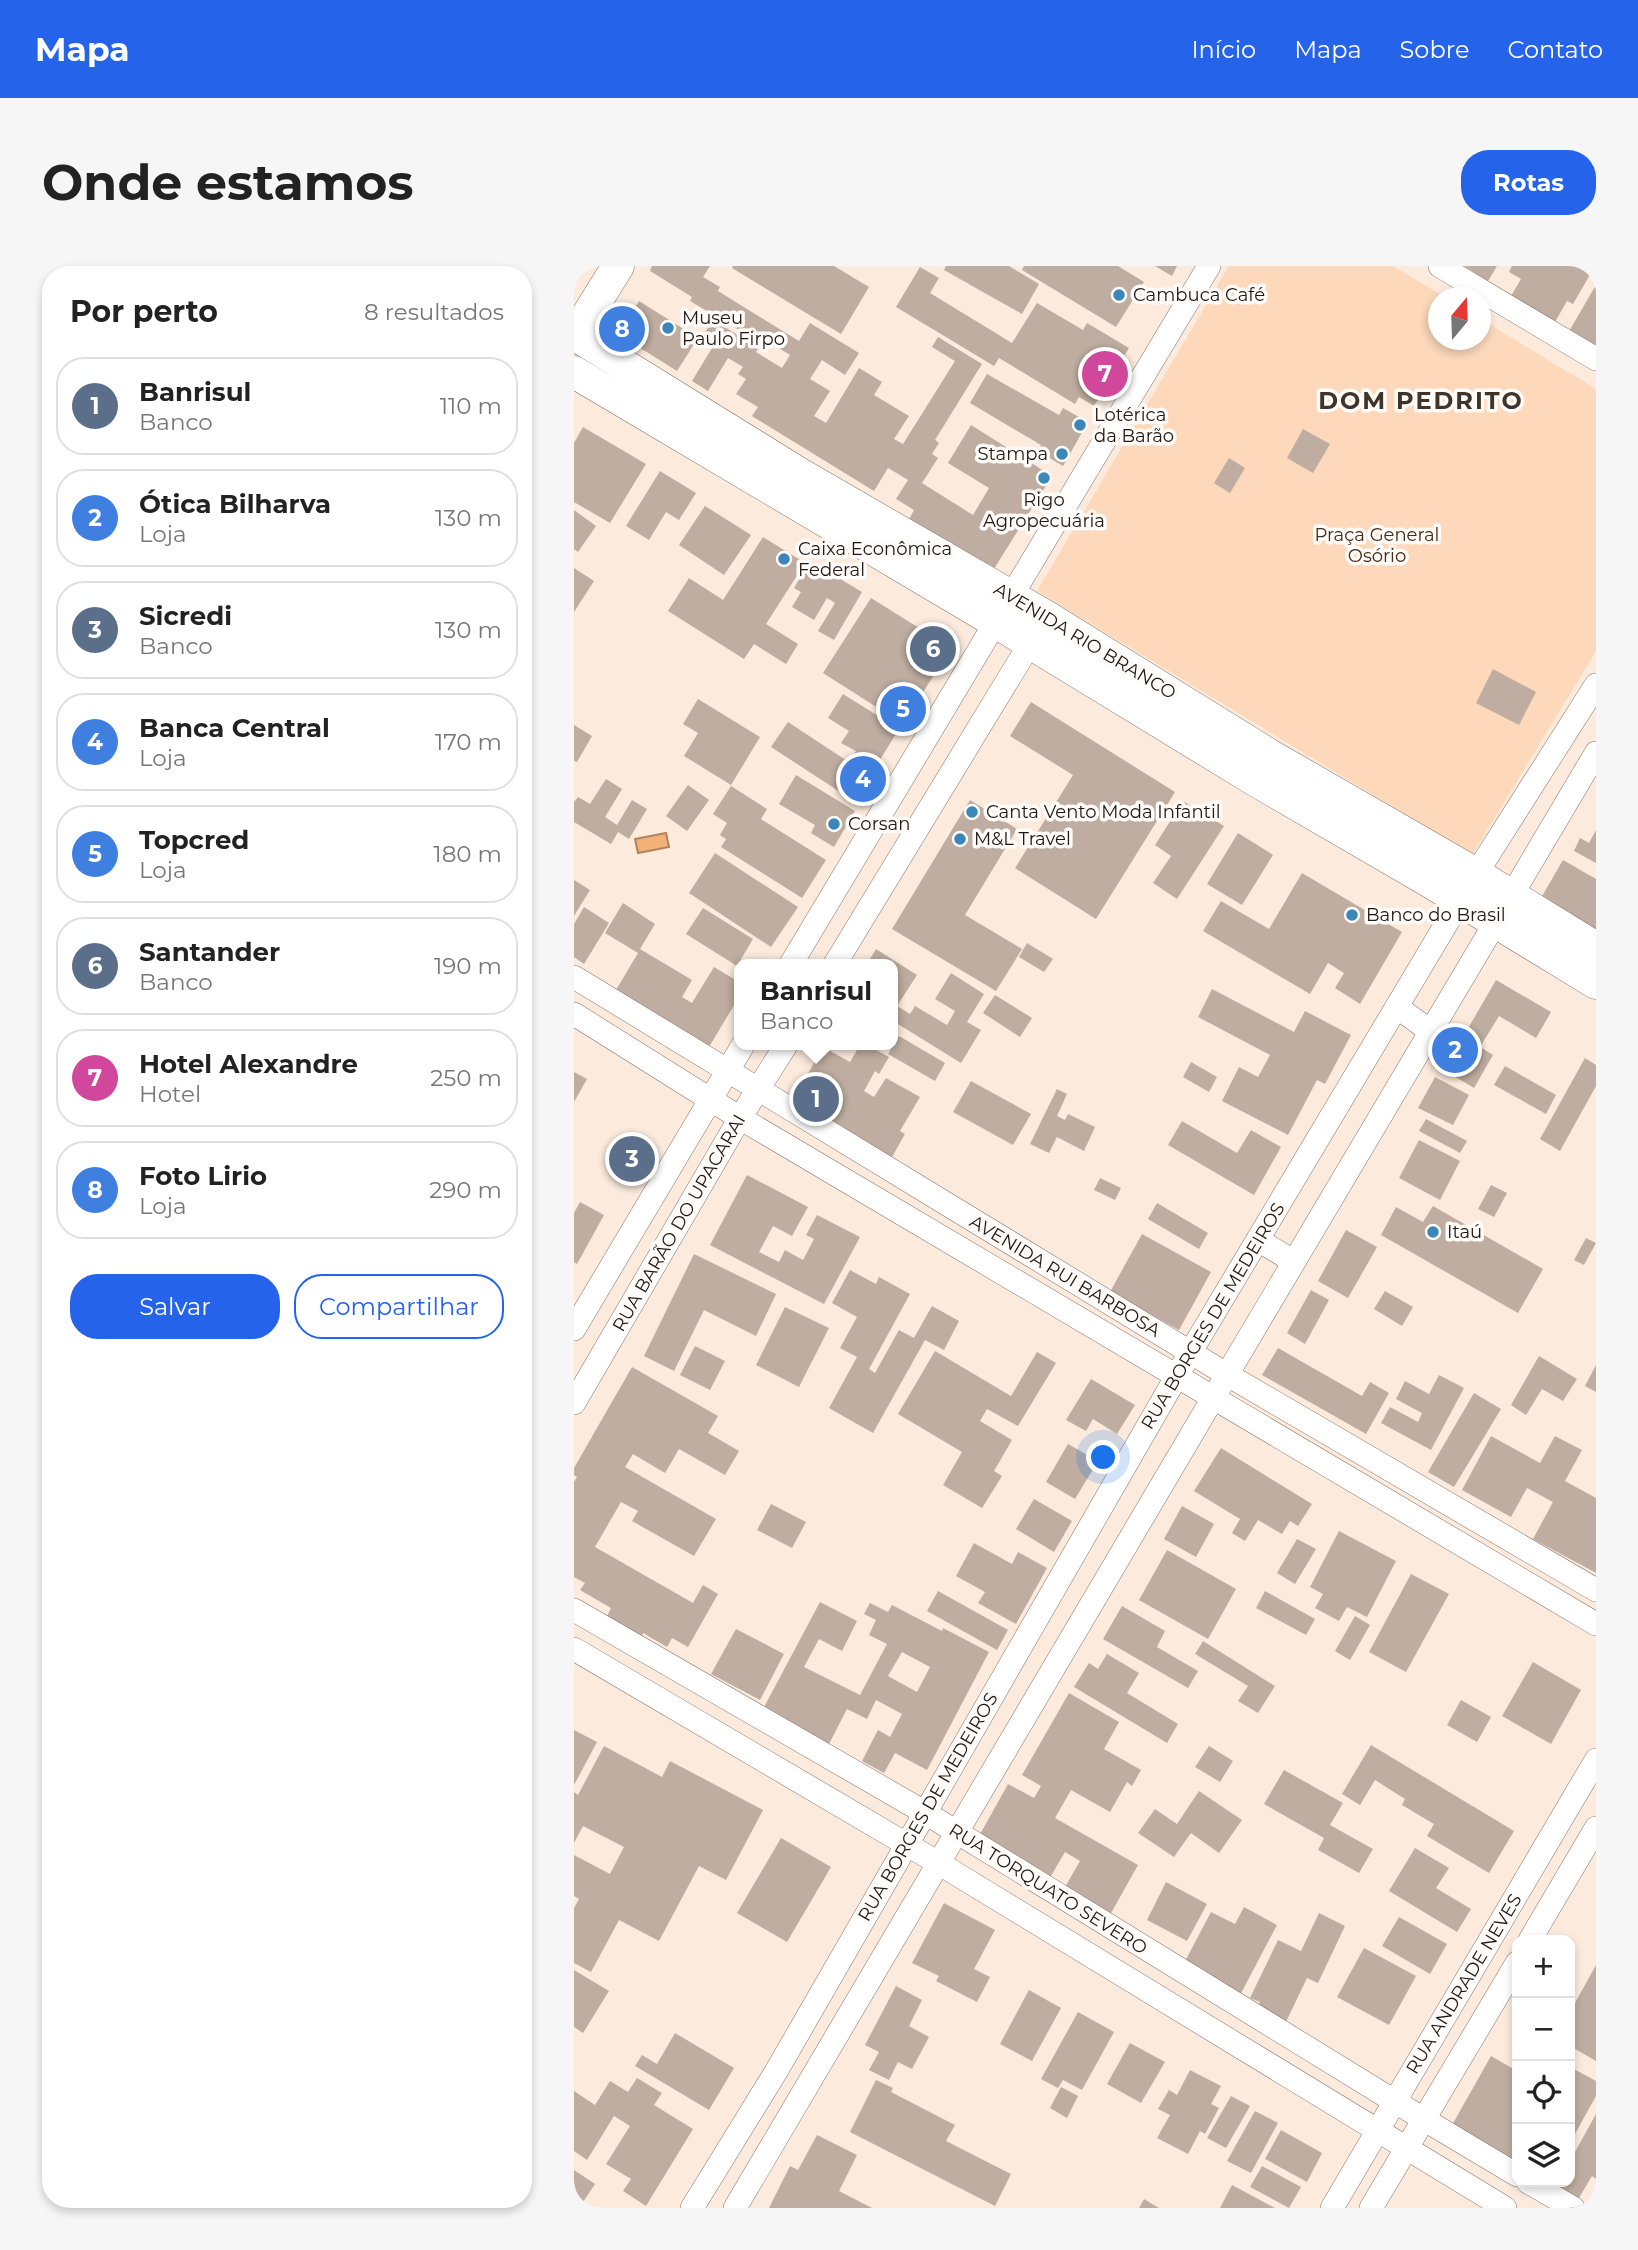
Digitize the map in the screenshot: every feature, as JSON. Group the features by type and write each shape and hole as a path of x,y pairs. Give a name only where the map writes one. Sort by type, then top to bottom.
{"street":[{"path":"574,335 618,266"},
{"path":"794,959 1209,266"},
{"path":"1440,266 1596,359"},
{"name":"AVENIDA RIO BRANCO","path":"574,335 792,486"},
{"name":"AVENIDA RIO BRANCO","path":"574,372 792,486 1039,630 1263,768 1460,901 1502,909 1596,948"},
{"path":"838,959 1039,630"},
{"name":"RUA BORGES DE MEDEIROS","path":"692,2208 777,2070 1176,1377 1476,874 1596,685"},
{"path":"736,2208 1226,1374 1596,753"},
{"name":"AVENIDA RIO BRANCO","path":"1263,768 1476,874 1502,909 1596,983"},
{"name":"AVENIDA RUI BARBOSA","path":"574,977 1226,1374 1596,1590"},
{"path":"1397,1007 1430,1031"},
{"name":"AVENIDA RUI BARBOSA","path":"574,1014 740,1118 1596,1624"},
{"name":"RUA BARÃO DO UPACARAI","path":"574,1329 740,1050"},
{"name":"RUA BARÃO DO UPACARAI","path":"574,1403 740,1118 783,1050"},
{"path":"645,1208 676,1228"},
{"path":"1258,1240 1293,1261"},
{"path":"590,1302 621,1322"},
{"path":"1424,1523 1438,1498"},
{"name":"RUA TORQUATO SEVERO","path":"574,1610 924,1812 1512,2172"},
{"name":"RUA TORQUATO SEVERO","path":"574,1649 940,1864 1505,2208"},
{"path":"643,1689 658,1658"},
{"name":"RUA ANDRADE NEVES","path":"1332,2208 1596,1760"},
{"name":"RUA ANDRADE NEVES","path":"1533,1935 1596,1828"},
{"path":"1523,1884 1553,1901"},
{"path":"1068,1942 1086,1912"},
{"path":"844,1952 877,1970"},
{"name":"RUA ANDRADE NEVES","path":"1371,2208 1512,1971"},
{"path":"777,2070 807,2087"},
{"path":"1537,2187 1573,2208"}],"green space":[{"name":"Praça General Osório","path":"1229,266 1393,266 1428,287 1428,350 1491,350 1491,325 1596,389 1596,651 1472,855 1037,591"}],"shaded area":[{"path":"666,833 669,847 638,853 635,839"}],"building":[{"path":"652,266 710,266 703,277 720,287 718,291 799,341 810,323 859,353 845,375 822,360 810,379 830,391 814,416 826,423 859,368 882,382 874,395 909,416 894,439 903,444 955,361 932,347 938,337 982,364 935,440 939,443 932,454 938,458 922,483 973,515 989,488 948,463 971,425 1052,476 992,572 908,521 914,510 896,499 908,480 888,468 874,491 752,416 758,407 736,394 746,379 738,374 743,367 728,358 708,391 692,381 712,348 700,340 713,320 741,337 744,333 690,301 692,297 650,271","holes":["764,339 790,355 782,368 756,352"]},
{"path":"834,266 869,287 841,334 732,268"},
{"path":"946,266 1009,266 1039,284 1022,314 944,270"},
{"path":"1024,266 1118,266 1144,282 1116,327 1022,270"},
{"path":"1155,266 1177,266 1172,276"},
{"path":"1464,266 1497,266 1488,281"},
{"path":"1512,266 1595,266 1573,304 1567,301 1555,322 1511,296 1521,279 1509,272"},
{"path":"920,267 939,278 930,293 1012,343 1037,303 1083,330 1087,323 1129,348 1094,406 1079,397 1075,404 999,358 994,366 896,307"},
{"path":"1596,285 1596,349 1568,333"},
{"path":"639,301 698,338 677,371 618,334"},
{"path":"987,374 1059,415 1063,408 1088,422 1063,466 1038,451 1041,445 970,403"},
{"path":"583,427 646,464 610,523 574,502 574,443"},
{"path":"1303,429 1330,444 1313,473 1287,458"},
{"path":"1229,458 1245,468 1230,493 1214,483"},
{"path":"660,471 696,493 679,520 666,512 649,540 626,526"},
{"path":"705,506 751,535 724,575 679,545"},
{"path":"574,510 596,526 578,552 574,549"},
{"path":"763,537 805,563 766,624 798,644 786,664 754,644 744,659 668,611 689,578 723,600"},
{"path":"810,561 862,592 834,640 818,631 835,603 827,598 814,620 792,607 801,592 794,588"},
{"path":"574,568 594,581 574,612"},
{"path":"871,598 951,648 903,724 823,673"},
{"path":"1493,669 1536,692 1519,725 1476,703"},
{"path":"843,694 899,729 873,771 852,758 856,751 841,743 849,731 828,718"},
{"path":"698,699 760,737 731,785 684,756 698,733 683,724"},
{"path":"1031,702 1175,792 1096,919 1015,868 1073,775 1010,736"},
{"path":"788,722 873,778 857,803 771,747"},
{"path":"574,725 592,736 577,762 574,761"},
{"path":"796,775 855,811 834,847 811,833 815,825 779,804"},
{"path":"606,779 622,789 605,817 617,825 632,800 647,809 629,839 618,832 611,844 574,822 574,802 578,797 590,804"},
{"path":"688,785 709,800 687,831 666,816"},
{"path":"731,786 767,809 761,819 826,860 802,898 721,847 726,839 720,835 727,823 713,814"},
{"path":"970,800 1017,829 965,915 1022,949 996,991 892,929"},
{"path":"1183,801 1224,826 1177,899 1153,883 1171,856 1155,845"},
{"path":"1596,830 1596,863 1574,851 1580,838 1589,843"},
{"path":"1238,833 1273,855 1242,905 1207,884"},
{"path":"715,853 798,907 771,947 689,893"},
{"path":"1563,860 1596,879 1596,929 1541,898"},
{"path":"1302,873 1402,932 1360,1004 1335,988 1344,973 1328,963 1310,994 1203,931 1221,901 1269,929"},
{"path":"574,880 590,890 574,916"},
{"path":"623,903 655,924 640,949 692,980 682,997 692,1003 714,967 734,979 734,1005 709,1047 616,990 638,953 605,933"},
{"path":"584,907 609,923 584,964 574,957 574,924"},
{"path":"703,908 753,939 741,959 734,959 734,964 686,934"},
{"path":"1027,943 1053,959 1044,972 1019,957"},
{"path":"876,949 892,959 870,959"},
{"path":"898,963 917,975 898,1004"},
{"path":"951,973 984,994 967,1022 981,1030 961,1063 898,1024 898,1007 910,1014 915,1006 947,1025 955,1011 935,999"},
{"path":"1496,980 1551,1012 1536,1038 1499,1016 1480,1047 1493,1055 1474,1088 1444,1070"},
{"path":"1212,989 1294,1032 1305,1011 1351,1035 1325,1084 1317,1080 1288,1135 1222,1101 1239,1067 1258,1077 1270,1055 1198,1017"},
{"path":"995,995 1032,1018 1020,1037 983,1013"},
{"path":"898,1038 945,1063 935,1081 888,1054 890,1050 898,1050"},
{"path":"821,1050 828,1050 850,1062 857,1050 876,1050 889,1057 879,1074 875,1071 864,1091 874,1097 886,1078 920,1097 900,1131 905,1134 892,1157 793,1100"},
{"path":"1585,1058 1596,1065 1596,1086 1560,1151 1540,1139"},
{"path":"1191,1062 1217,1077 1209,1092 1183,1077"},
{"path":"1505,1066 1556,1095 1546,1114 1494,1085"},
{"path":"574,1072 587,1079 574,1102"},
{"path":"1435,1077 1469,1095 1453,1125 1418,1108"},
{"path":"971,1081 1031,1114 1013,1145 953,1112"},
{"path":"1057,1089 1067,1094 1057,1116 1065,1120 1068,1114 1095,1127 1084,1151 1057,1137 1049,1153 1030,1144"},
{"path":"1426,1119 1467,1141 1460,1153 1419,1131"},
{"path":"1182,1121 1237,1153 1251,1130 1281,1147 1254,1195 1168,1145"},
{"path":"1419,1140 1460,1161 1440,1200 1399,1178"},
{"path":"747,1175 808,1207 792,1236 773,1226 759,1252 779,1262 785,1250 803,1260 814,1239 806,1235 817,1215 860,1237 824,1304 710,1245"},
{"path":"1100,1178 1121,1188 1115,1200 1094,1190"},
{"path":"1491,1185 1507,1193 1494,1217 1478,1209"},
{"path":"580,1202 604,1215 577,1264 574,1262 574,1213"},
{"path":"1157,1203 1208,1233 1199,1249 1148,1219"},
{"path":"1433,1206 1543,1269 1518,1313 1381,1235 1396,1207 1423,1222"},
{"path":"1346,1230 1377,1247 1348,1298 1318,1281"},
{"path":"1142,1234 1211,1272 1179,1330 1110,1292"},
{"path":"1586,1238 1596,1243 1584,1265 1574,1260"},
{"path":"694,1254 776,1294 756,1336 704,1310 674,1371 644,1356"},
{"path":"850,1270 876,1284 879,1277 910,1294 869,1369 875,1373 899,1330 914,1338 932,1306 959,1321 944,1350 925,1340 873,1433 829,1408 857,1357 840,1348 857,1317 832,1303"},
{"path":"1311,1290 1329,1300 1305,1344 1287,1333"},
{"path":"1385,1291 1413,1307 1402,1326 1374,1309"},
{"path":"785,1307 829,1328 799,1387 756,1365"},
{"path":"695,1346 725,1361 710,1390 680,1375"},
{"path":"1278,1348 1362,1396 1370,1382 1389,1393 1366,1434 1262,1375"},
{"path":"935,1351 1011,1396 1037,1352 1056,1363 1018,1426 987,1409 980,1421 1012,1440 994,1471 1002,1476 982,1508 943,1485 962,1452 898,1414"},
{"path":"1539,1356 1577,1379 1563,1401 1542,1389 1526,1415 1511,1405"},
{"path":"1596,1365 1596,1392 1585,1386"},
{"path":"632,1367 718,1416 708,1433 739,1451 725,1475 679,1449 665,1473 633,1454 625,1467 716,1519 694,1556 632,1521 638,1511 621,1502 595,1547 693,1603 703,1585 718,1594 688,1647 672,1638 667,1647 607,1616 611,1608 580,1590 585,1583 574,1577 574,1482 577,1477 574,1475 574,1468"},
{"path":"1439,1375 1464,1388 1431,1450 1381,1423 1390,1407 1418,1422 1422,1413 1396,1399 1405,1381 1429,1394"},
{"path":"1091,1379 1135,1405 1117,1434 1093,1419 1086,1431 1066,1420"},
{"path":"1474,1393 1501,1409 1454,1487 1428,1472"},
{"path":"1491,1436 1540,1463 1555,1436 1582,1450 1565,1481 1596,1498 1596,1573 1533,1539 1553,1502 1527,1488 1511,1517 1462,1490"},
{"path":"1068,1444 1098,1461 1075,1499 1046,1482"},
{"path":"1221,1448 1312,1504 1298,1526 1290,1521 1282,1534 1258,1520 1245,1541 1232,1533 1240,1519 1194,1491"},
{"path":"1034,1499 1072,1521 1054,1552 1016,1529"},
{"path":"771,1504 806,1522 792,1548 757,1530"},
{"path":"1182,1506 1214,1524 1196,1557 1164,1539"},
{"path":"1339,1531 1396,1561 1367,1617 1347,1607 1339,1621 1315,1608 1323,1594 1310,1587"},
{"path":"1297,1539 1316,1549 1295,1584 1277,1573"},
{"path":"974,1543 1012,1564 1018,1552 1047,1568 1016,1624 978,1603 985,1592 956,1576"},
{"path":"1167,1550 1236,1589 1208,1639 1139,1600"},
{"path":"1411,1574 1449,1594 1406,1672 1369,1652"},
{"path":"938,1591 1008,1630 997,1650 927,1611"},
{"path":"1265,1591 1315,1619 1306,1635 1256,1608"},
{"path":"820,1602 857,1621 842,1651 819,1639 804,1667 860,1695 887,1644 869,1635 876,1620 864,1614 870,1603 888,1612 892,1605 989,1652 927,1770 895,1753 884,1773 862,1761 878,1730 890,1737 902,1714 876,1700 867,1719 847,1709 829,1744 763,1709","holes":["902,1652 930,1667 917,1692 888,1676"]},
{"path":"1122,1606 1165,1631 1157,1647 1198,1671 1188,1688 1103,1639"},
{"path":"1355,1616 1370,1625 1350,1660 1335,1651"},
{"path":"736,1629 784,1654 760,1700 711,1674"},
{"path":"1203,1641 1275,1686 1258,1713 1238,1701 1248,1686 1195,1654"},
{"path":"1107,1654 1139,1673 1127,1693 1178,1724 1167,1743 1074,1687 1089,1663 1098,1669"},
{"path":"1533,1662 1581,1690 1551,1744 1502,1716"},
{"path":"1069,1693 1119,1722 1104,1749 1141,1770 1132,1786 1127,1782 1110,1812 1071,1790 1055,1818 1138,1865 1110,1915 1064,1889 1080,1861 1065,1852 1048,1881 978,1838 1008,1784 1034,1798 1041,1786 1022,1775"},
{"path":"1461,1700 1491,1717 1477,1742 1447,1725"},
{"path":"574,1730 597,1742 574,1785"},
{"path":"1371,1745 1514,1831 1489,1873 1427,1836 1434,1824 1402,1805 1405,1799 1375,1780 1360,1805 1342,1794"},
{"path":"604,1746 662,1777 670,1761 763,1810 726,1880 699,1866 659,1941 619,1920 591,1972 574,1963 574,1908 579,1899 574,1896 574,1855 610,1874 624,1847 583,1826 574,1843 574,1792 578,1795"},
{"path":"1209,1746 1233,1761 1220,1782 1195,1767"},
{"path":"1284,1770 1343,1803 1330,1825 1373,1849 1359,1873 1318,1850 1324,1838 1264,1804"},
{"path":"1199,1791 1242,1820 1219,1853 1191,1833 1174,1857 1138,1833 1155,1809 1177,1824"},
{"path":"781,1838 831,1867 787,1942 737,1913"},
{"path":"1415,1848 1449,1868 1436,1888 1471,1909 1457,1932 1389,1891"},
{"path":"1166,1882 1207,1904 1187,1941 1147,1920"},
{"path":"944,1903 995,1930 974,1969 990,1977 977,2002 936,1981 939,1976 912,1963"},
{"path":"1244,1907 1277,1925 1239,1997 1182,1967 1211,1912 1235,1924"},
{"path":"1319,1913 1345,1926 1318,1983 1307,1978 1285,2024 1256,2010 1260,2002 1250,1998 1278,1940 1301,1951"},
{"path":"1399,1917 1447,1944 1430,1974 1382,1946"},
{"path":"1364,1948 1416,1976 1389,2025 1337,1997"},
{"path":"1596,1965 1596,2061 1575,2049 1575,2003"},
{"path":"574,1970 609,1991 583,2033 574,2027"},
{"path":"896,1986 922,2000 909,2026 929,2037 912,2069 898,2062 889,2080 869,2070 879,2052 865,2045"},
{"path":"1029,1990 1061,2008 1032,2061 1000,2044"},
{"path":"1078,2012 1114,2032 1082,2090 1063,2080 1058,2088 1041,2079"},
{"path":"675,2033 734,2068 709,2110 635,2066 642,2055 657,2064"},
{"path":"1130,2043 1165,2062 1141,2103 1107,2084"},
{"path":"1491,2056 1512,2068 1512,2161 1451,2127"},
{"path":"1190,2070 1221,2086 1211,2104 1219,2108 1205,2134 1200,2131 1188,2154 1157,2138 1170,2115 1158,2109 1169,2090 1177,2095"},
{"path":"1575,2070 1596,2081 1596,2096 1575,2134"},
{"path":"637,2078 662,2093 654,2105 693,2129 646,2206 623,2191 631,2179 606,2164 630,2126 614,2116 587,2160 574,2151 574,2091 595,2105 610,2081 628,2092"},
{"path":"876,2080 893,2088 891,2092 955,2125 946,2141 1011,2174 995,2206 850,2132"},
{"path":"1061,2087 1078,2096 1067,2118 1050,2108"},
{"path":"1231,2096 1250,2106 1226,2148 1207,2138"},
{"path":"1255,2111 1278,2123 1251,2173 1227,2161"},
{"path":"1596,2114 1596,2179 1592,2176 1579,2198 1560,2187 1575,2187 1575,2152"},
{"path":"1281,2130 1322,2153 1307,2182 1265,2159"},
{"path":"817,2135 857,2155 839,2191 872,2208 769,2208 790,2166 798,2170"},
{"path":"1262,2166 1301,2187 1289,2208 1250,2187"},
{"path":"574,2170 595,2184 579,2208 574,2208"},
{"path":"1232,2185 1275,2208 1220,2208"},
{"path":"1144,2199 1159,2208 1139,2208"}],"place":[{"name":"Cambuca Café","path":"1119,295"},
{"name":"Museu Paulo Firpo","path":"668,328"},
{"name":"Foto Lirio","path":"622,329"},
{"name":"Hotel Alexandre","path":"1105,374"},
{"name":"Lotérica da Barão","path":"1080,425"},
{"name":"Stampa","path":"1062,454"},
{"name":"Rigo Agropecuária","path":"1044,478"},
{"name":"Caixa Econômica Federal","path":"784,559"},
{"name":"Santander","path":"933,649"},
{"name":"Topcred","path":"903,709"},
{"name":"Banca Central","path":"863,779"},
{"name":"Canta Vento Moda Infantil","path":"972,812"},
{"name":"Corsan","path":"834,824"},
{"name":"M&L Travel","path":"960,839"},
{"name":"Banco do Brasil","path":"1352,915"},
{"name":"Ótica Bilharva","path":"1455,1050"},
{"name":"Banrisul","path":"816,1099"},
{"name":"Sicredi","path":"632,1159"},
{"name":"Itaú","path":"1433,1232"}],"district":[{"name":"DOM PEDRITO","path":"1421,400"}]}
